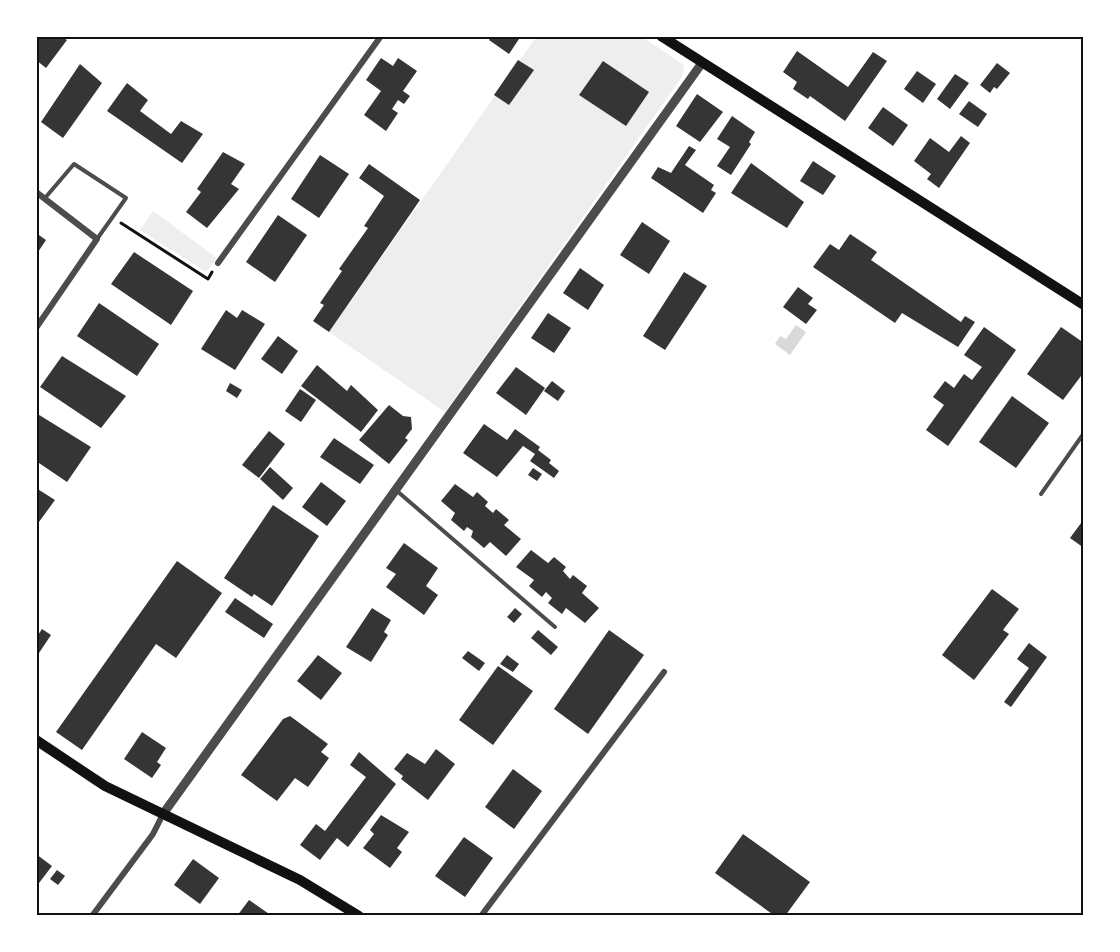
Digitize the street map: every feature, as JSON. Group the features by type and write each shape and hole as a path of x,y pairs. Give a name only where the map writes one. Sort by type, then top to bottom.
{"main road":[{"path":"661,36 1084,305"},
{"path":"36,740 105,786 300,880 359,916"}],"street":[{"path":"218,263 381,36"},
{"path":"92,916 153,834 163,814 702,63"},
{"path":"36,192 97,239 36,328"},
{"path":"481,916 664,672"}],"lane":[{"path":"45,198 74,164 126,198 97,239"},
{"path":"1041,494 1084,433"},
{"path":"397,491 555,627"}],"path":[{"path":"112,218 208,279 218,263"}],"shaded area":[{"path":"537,36 641,36 684,65 682,77 445,412 329,332"},
{"path":"153,211 217,258 206,272 140,230"},
{"path":"796,325 806,332 790,355 775,344 780,336 786,339"}],"building":[{"path":"36,36 60,36 67,40 46,68 36,60"},
{"path":"492,36 521,36 509,54 489,40"},
{"path":"797,51 848,87 873,52 887,61 845,121 810,96 808,99 793,89 797,82 783,72"},
{"path":"381,58 393,66 398,58 417,71 403,91 410,96 404,104 398,100 392,109 398,113 386,131 364,115 381,91 366,80"},
{"path":"518,60 534,70 509,105 494,95"},
{"path":"603,61 649,92 626,126 579,95"},
{"path":"997,63 1010,73 997,89 994,87 990,93 980,85"},
{"path":"80,64 102,83 63,138 41,122"},
{"path":"917,71 936,84 923,103 904,89"},
{"path":"955,74 969,83 950,109 937,99"},
{"path":"127,83 148,100 140,111 171,134 181,121 203,134 182,163 107,111"},
{"path":"697,94 723,112 700,142 676,126"},
{"path":"969,101 987,114 978,127 959,114"},
{"path":"883,107 908,125 893,146 868,128"},
{"path":"732,116 755,132 749,142 751,144 731,175 717,166 730,147 717,139"},
{"path":"961,136 970,143 939,188 927,179 931,174 914,161 930,138 949,152"},
{"path":"689,146 696,150 685,165 714,185 711,190 716,193 703,213 651,178 658,167 671,173"},
{"path":"223,152 245,164 231,184 239,189 207,228 186,212 201,192 197,189"},
{"path":"320,155 349,174 319,218 291,199"},
{"path":"813,161 836,176 823,195 800,181"},
{"path":"751,163 804,202 787,228 731,193"},
{"path":"369,164 420,200 329,332 313,321 324,305 320,303 342,271 339,269 368,228 364,226 384,196 359,178"},
{"path":"278,215 307,235 275,282 246,262"},
{"path":"642,222 670,241 649,274 620,255"},
{"path":"36,233 46,240 36,255"},
{"path":"850,234 877,252 871,260 961,322 965,316 975,322 958,347 902,313 895,323 813,267 830,244 839,250"},
{"path":"134,252 193,291 171,325 111,284"},
{"path":"580,268 604,285 588,310 563,293"},
{"path":"684,272 707,286 665,350 643,336"},
{"path":"798,287 813,298 808,304 817,310 806,324 783,307"},
{"path":"99,303 159,344 137,376 77,336"},
{"path":"226,310 237,318 242,310 265,324 235,370 201,349"},
{"path":"548,313 571,328 554,353 531,338"},
{"path":"984,327 1016,350 948,446 926,430 944,405 933,397 945,381 954,388 964,374 972,380 982,367 964,355"},
{"path":"1061,327 1084,343 1084,372 1063,400 1027,374"},
{"path":"278,336 298,351 282,374 261,359"},
{"path":"62,356 126,396 101,428 40,387"},
{"path":"317,365 347,391 351,385 378,410 361,432 301,386"},
{"path":"516,367 545,388 526,415 496,393"},
{"path":"552,381 565,391 558,401 544,391"},
{"path":"230,383 242,390 237,398 226,391"},
{"path":"300,389 316,400 301,422 285,411"},
{"path":"1012,396 1049,423 1016,468 979,442"},
{"path":"389,405 403,416 411,417 412,429 405,438 408,440 389,464 359,440"},
{"path":"36,413 91,447 67,482 36,461"},
{"path":"484,424 507,440 515,429 540,447 538,450 551,460 549,463 559,471 554,478 530,461 535,454 523,446 497,477 463,453"},
{"path":"269,431 285,444 259,478 242,465"},
{"path":"334,438 374,465 360,484 320,457"},
{"path":"270,467 293,488 283,500 260,479"},
{"path":"533,468 542,474 537,481 528,475"},
{"path":"321,482 346,501 327,526 302,507"},
{"path":"455,484 473,497 477,492 488,502 485,506 493,513 496,509 509,520 504,525 521,539 506,556 490,542 484,548 471,537 473,531 467,527 464,531 451,520 455,513 441,501"},
{"path":"36,488 55,500 36,526"},
{"path":"273,505 319,536 272,606 254,594 252,597 224,578"},
{"path":"1084,519 1084,548 1070,538"},
{"path":"404,543 438,568 426,586 438,595 424,615 386,587 396,574 386,568"},
{"path":"531,550 548,563 554,557 566,567 563,571 570,579 573,575 587,586 582,593 599,608 585,623 566,608 562,614 548,603 552,598 546,592 542,597 529,586 534,580 516,567"},
{"path":"177,561 222,593 176,658 156,644 82,750 56,732"},
{"path":"992,589 1019,609 1003,630 1009,634 974,680 942,655"},
{"path":"235,598 273,624 264,638 225,612"},
{"path":"372,608 391,620 384,632 388,635 371,662 346,647"},
{"path":"515,608 522,614 514,623 507,617"},
{"path":"42,629 51,635 39,653 36,651 36,638"},
{"path":"538,630 558,647 551,655 531,638"},
{"path":"609,630 644,655 588,734 554,709"},
{"path":"1029,643 1047,657 1011,707 1004,702 1029,668 1017,659"},
{"path":"468,651 485,663 479,671 462,658"},
{"path":"318,655 342,673 321,700 297,681"},
{"path":"507,655 519,664 513,672 500,664"},
{"path":"498,666 533,691 493,745 459,720"},
{"path":"290,716 328,744 321,752 329,758 308,787 295,778 277,801 241,775 283,719"},
{"path":"142,732 166,748 157,762 161,765 152,778 124,759"},
{"path":"436,749 455,764 428,800 401,779 403,776 394,769 407,753 425,764"},
{"path":"359,752 396,784 348,847 337,838 320,860 300,845 316,824 325,831 366,777 350,765"},
{"path":"513,769 542,791 514,829 485,807"},
{"path":"381,815 409,832 397,848 402,852 390,868 363,848 374,834 370,830"},
{"path":"743,834 810,882 785,916 775,916 715,873"},
{"path":"464,837 493,858 465,897 435,876"},
{"path":"36,854 52,866 36,887"},
{"path":"193,859 219,878 200,904 174,885"},
{"path":"57,870 65,876 58,885 50,879"},
{"path":"249,900 272,916 237,916"}]}
